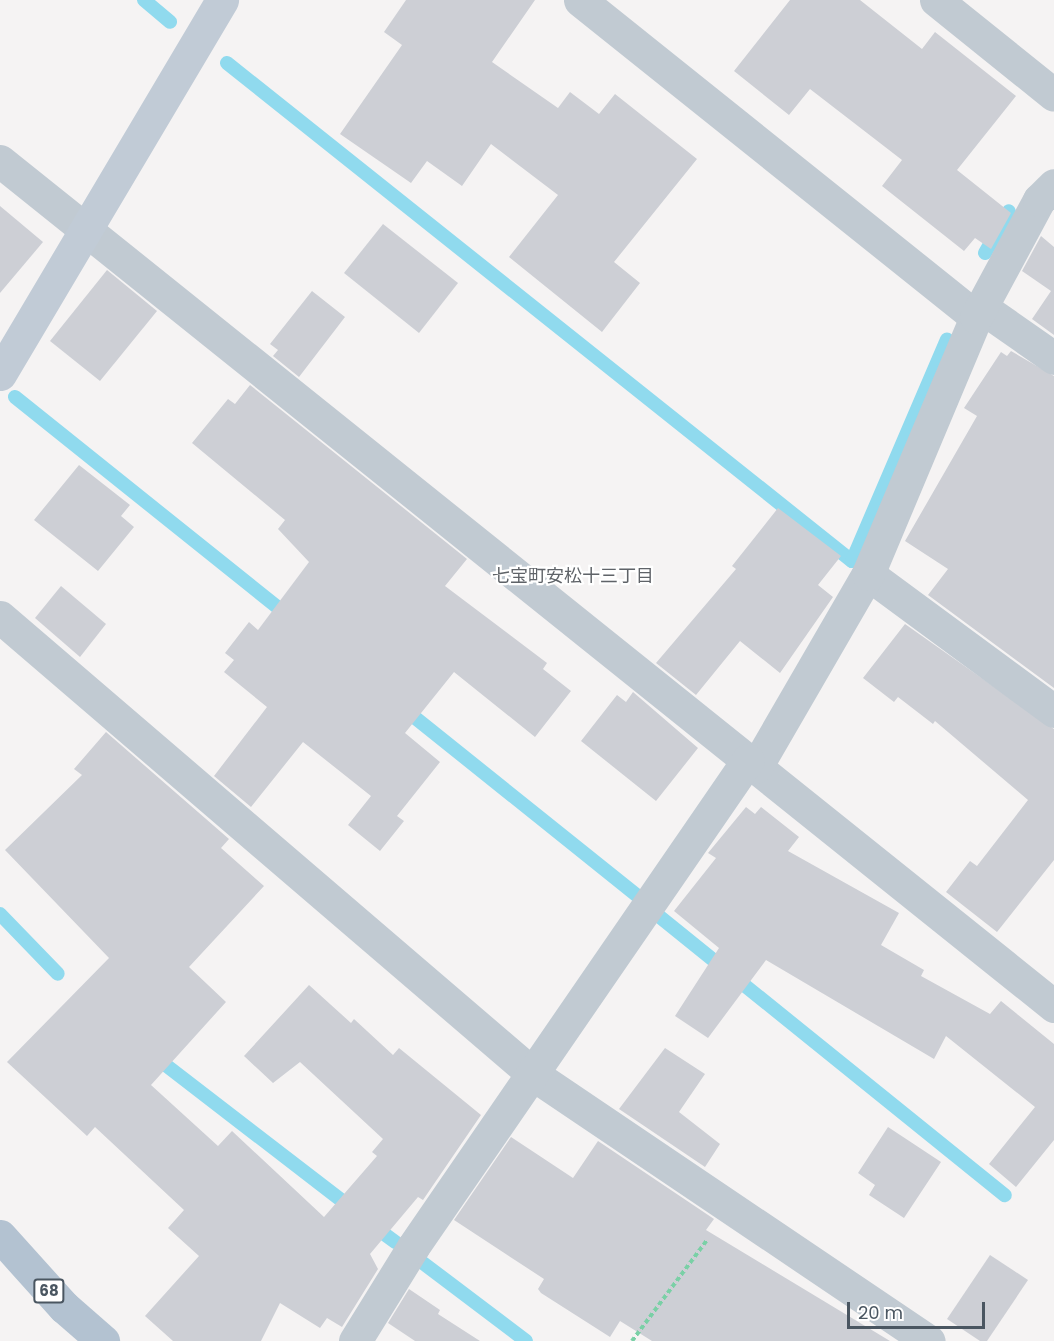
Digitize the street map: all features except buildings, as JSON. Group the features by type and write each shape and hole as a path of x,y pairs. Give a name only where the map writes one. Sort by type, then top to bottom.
{"main road":[{"name":"68","path":"0,1236 64,1307 103,1341"}],"street":[{"path":"0,374 222,0"},
{"path":"580,0 978,311 1054,358"},
{"path":"936,0 1054,95"},
{"path":"0,161 85,232 1054,1006"},
{"path":"355,1341 534,1075 752,764 868,573 978,311 1039,200 1054,185"},
{"path":"868,573 1054,711"},
{"path":"0,617 534,1075 929,1341"}],"path":[{"path":"632,1341 731,1208"}],"waterway":[{"path":"144,0 170,22"},
{"path":"227,63 852,561 947,339"},
{"path":"985,253 1009,211"},
{"path":"15,397 290,617"},
{"path":"403,708 638,896"},
{"path":"0,914 58,974"},
{"path":"660,917 1005,1195"},
{"path":"154,1056 353,1209"},
{"path":"372,1225 395,1242"},
{"path":"423,1263 526,1341"}],"district":[{"name":"七宝町安松十三丁目","path":"573,576"}]}
